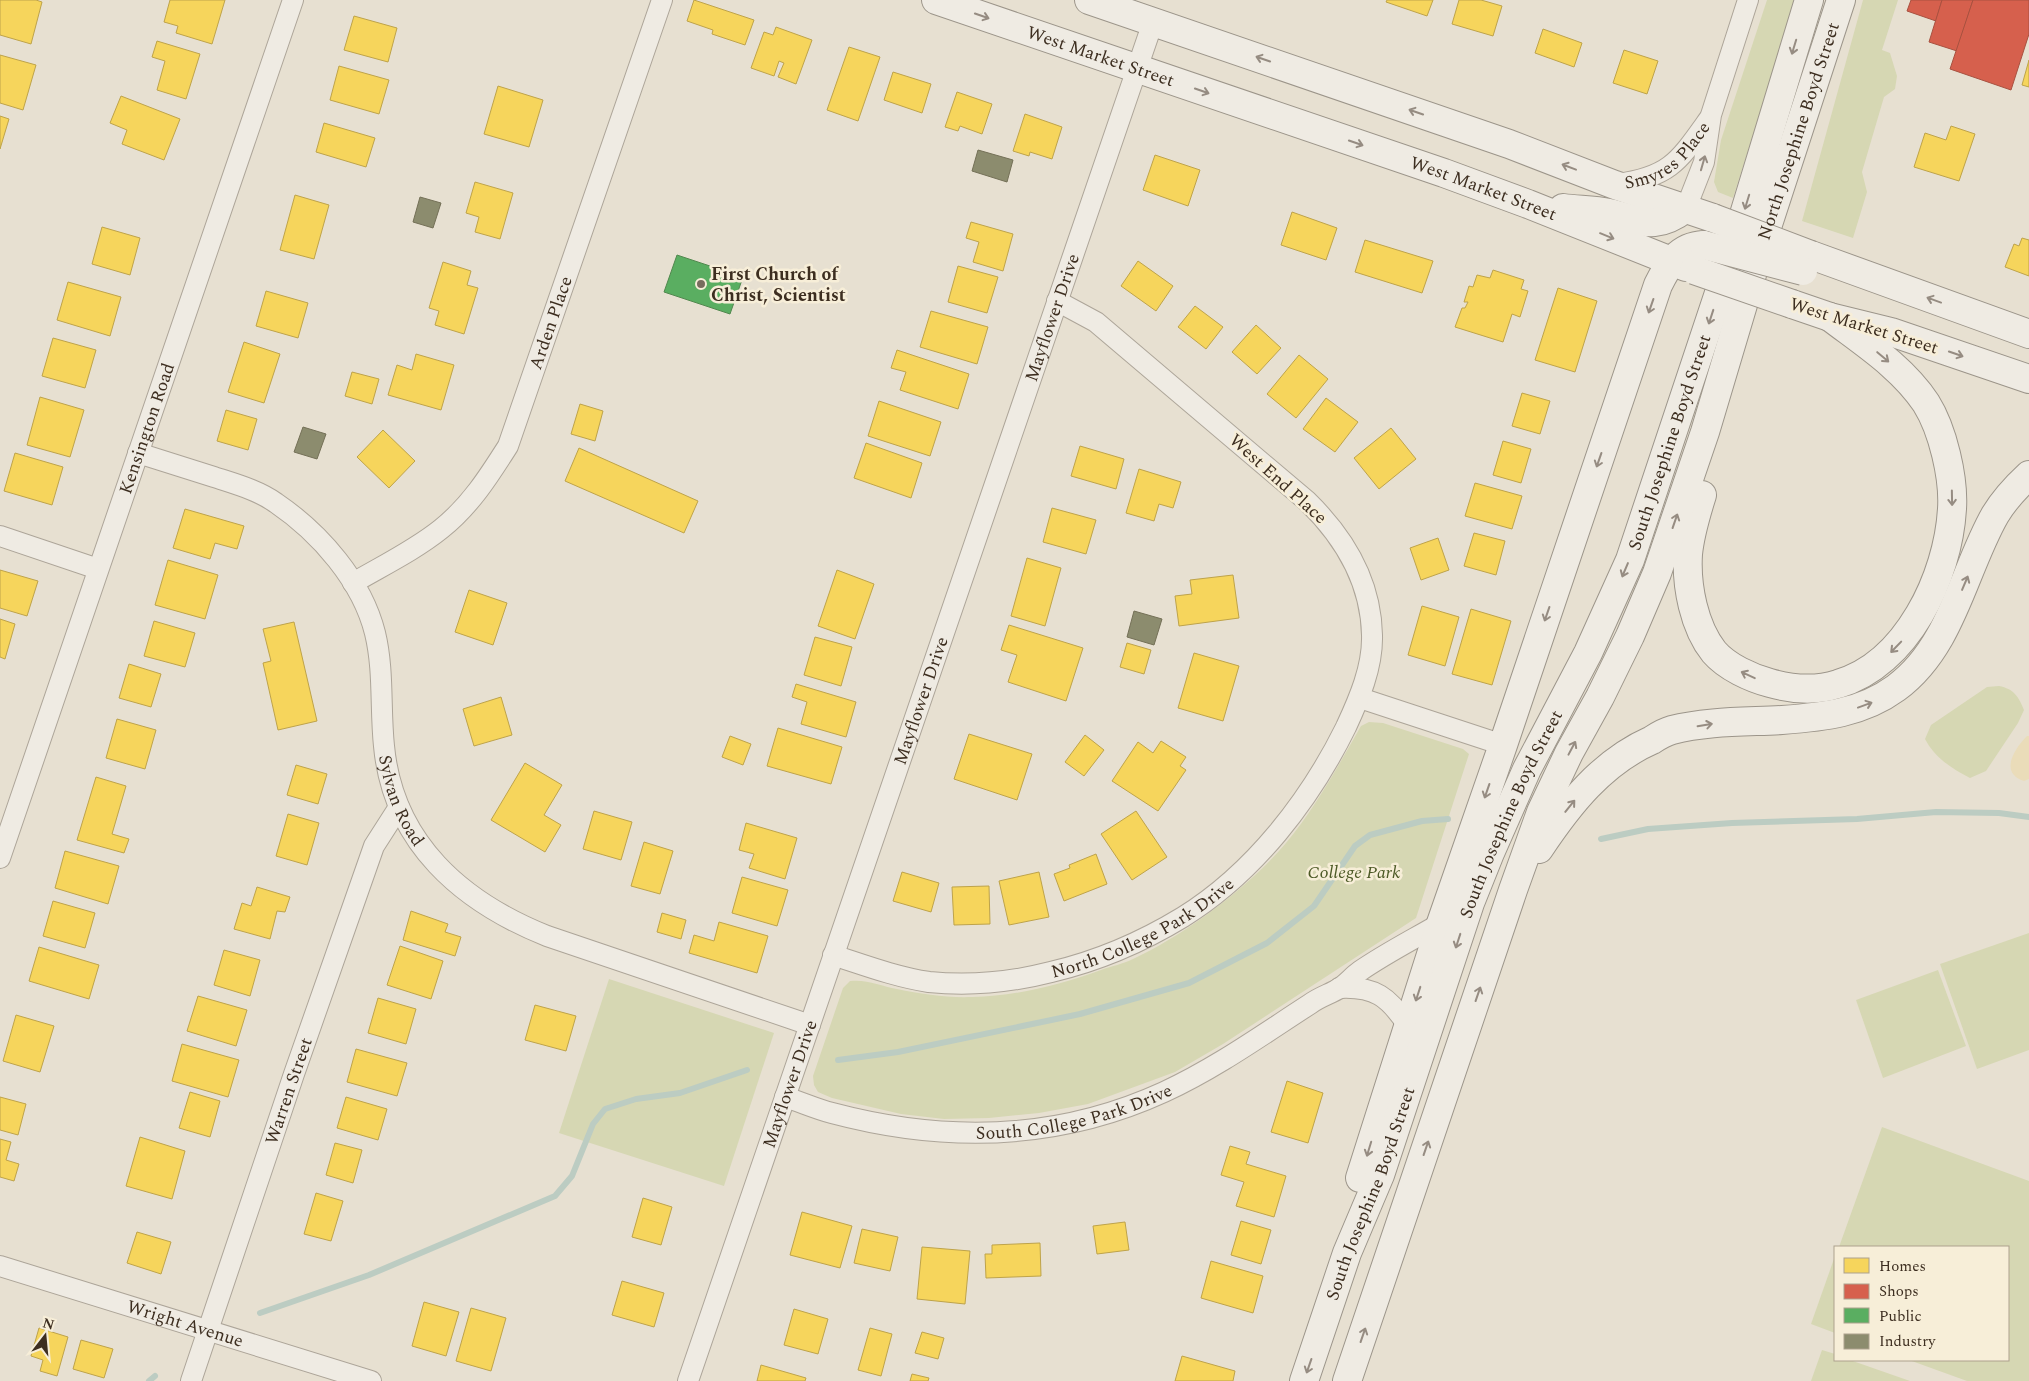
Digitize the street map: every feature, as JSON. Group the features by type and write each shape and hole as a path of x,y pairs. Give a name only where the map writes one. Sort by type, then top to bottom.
{"main road":[{"name":"West Market Street","path":"936,0 1689,259 1792,304 1830,317 1891,332 2029,379"},
{"path":"1089,0 1509,144 1614,185 1686,208 1713,218 1807,263"},
{"name":"North Josephine Boyd Street","path":"1744,258 1809,0"},
{"name":"North Josephine Boyd Street","path":"1744,258 1841,0"},
{"path":"1528,204 1609,213 1644,223 1663,221 1677,215 1686,208"},
{"path":"1744,258 1715,451 1693,524 1688,555 1689,585 1695,614 1704,635 1715,653 1736,669 1760,680 1786,687 1815,688 1837,684 1861,674 1882,660 1898,645 1926,601 1940,570 1949,535 1952,492 1947,458 1926,404 1884,357 1830,317"},
{"name":"South Josephine Boyd Street","path":"1347,1381 1513,890 1542,812 1569,753 1600,697 1630,636 1657,573 1705,432 1744,258"},
{"name":"South Josephine Boyd Street","path":"1304,1381 1347,1253 1380,1175 1470,903 1527,769 1588,653 1630,560 1744,258"},
{"path":"1689,259 1807,263 1856,272 2029,334"},
{"name":"South Josephine Boyd Street","path":"1347,1253 1361,1174 1441,922 1503,745 1655,294 1689,259"},
{"path":"1513,890 1557,821 1584,788 1634,748 1672,730 1713,724 1818,718 1847,712 1873,703 1897,687 1915,671 1935,644 1954,610 1995,515 2011,493 2029,475"}],"street":[{"name":"Kensington Road","path":"0,858 293,0"},
{"name":"Arden Place","path":"353,582 408,551 441,529 465,507 487,480 508,446 662,0"},
{"name":"Smyres Place","path":"1686,208 1704,162 1711,115 1748,0"},
{"name":"Mayflower Drive","path":"688,1381 1153,22"},
{"name":"Smyres Place","path":"1614,185 1656,176 1672,165 1687,150 1711,115"},
{"name":"West End Place","path":"1057,301 1096,322 1308,501 1327,520 1354,563 1363,583 1370,610 1371,652 1360,698"},
{"name":"Sylvan Road","path":"138,453 238,485 276,502 326,546 353,582 364,604 376,640 381,664 384,747 389,776 399,807 432,861 457,885 486,907 517,924 547,936 810,1025"},
{"path":"0,536 98,569"},
{"path":"1360,698 1503,745"},
{"name":"North College Park Drive","path":"833,954 894,974 930,982 969,983 1009,980 1049,973 1089,962 1131,945 1184,916 1225,885 1262,850 1285,825 1323,769 1360,698"},
{"name":"Warren Street","path":"191,1381 291,1083 374,846 399,807"},
{"name":"South College Park Drive","path":"785,1097 830,1112 901,1128 941,1132 976,1134 1029,1131 1084,1119 1131,1106 1164,1092 1226,1058 1319,998 1339,988 1360,971 1441,922"},
{"name":"South College Park Drive","path":"1339,988 1358,987 1385,998 1396,1007 1408,1026"},
{"name":"Wright Avenue","path":"0,1266 371,1381"}],"green space":[{"path":"1767,0 1796,0 1733,198 1718,192 1714,182 1721,140"},
{"path":"1863,0 1898,0 1882,50 1890,53 1897,76 1895,89 1884,97 1862,172 1867,192 1853,238 1802,221"},
{"path":"1999,686 2015,694 2024,710 2018,723 1986,771 1970,778 1944,762 1925,739 1931,725 1987,687"},
{"name":"College Park","path":"1369,722 1383,723 1463,749 1469,754 1416,918 1223,1044 1175,1072 1088,1104 1039,1113 989,1118 944,1119 901,1114 832,1098 818,1092 814,1085 813,1076 843,988 850,981 868,982 935,995 989,996 1022,992 1054,985 1133,959 1174,937 1195,923 1235,893 1271,860 1307,815 1361,726"},
{"path":"2029,933 2029,1050 1977,1069 1940,964"},
{"path":"1938,970 1966,1046 1883,1078 1856,1000"},
{"path":"609,979 774,1033 724,1186 559,1133"},
{"path":"1882,1127 2029,1181 2029,1381 1967,1381 1912,1361 2009,1361 2009,1246 1839,1246"},
{"path":"1834,1259 1834,1333 1811,1324"},
{"path":"1822,1350 1834,1354 1834,1361 1853,1361 1910,1381 1811,1381"}],"sand":[{"path":"2027,736 2029,736 2029,779 2024,781 2016,777 2012,772 2011,760"}],"building: Homes":[{"path":"0,0 36,0 42,2 31,44 0,35"},
{"path":"170,0 225,0 212,44 176,33 178,26 164,22"},
{"path":"694,0 754,20 745,45 712,34 713,30 687,21"},
{"path":"1387,0 1433,0 1427,16 1386,2"},
{"path":"1459,0 1481,0 1502,6 1493,36 1452,24"},
{"path":"354,16 397,28 388,62 344,50"},
{"path":"776,27 812,40 796,84 778,77 784,63 779,61 774,76 751,68 764,32 773,35"},
{"path":"1543,29 1582,43 1574,67 1535,53"},
{"path":"157,41 200,54 186,99 157,90 165,61 152,57"},
{"path":"849,47 880,57 858,121 827,110"},
{"path":"1624,50 1658,61 1647,94 1613,83"},
{"path":"0,55 36,65 23,110 0,103"},
{"path":"2029,60 2029,87 2022,85"},
{"path":"339,66 389,80 379,114 330,100"},
{"path":"893,72 931,84 922,113 884,100"},
{"path":"498,86 543,100 529,147 484,134"},
{"path":"957,92 992,104 982,134 960,126 958,131 945,127"},
{"path":"121,96 180,119 164,160 122,144 127,130 110,123"},
{"path":"1025,114 1062,127 1052,159 1030,152 1029,156 1013,151"},
{"path":"0,116 9,119 0,149"},
{"path":"324,123 375,138 366,167 316,152"},
{"path":"1951,126 1975,134 1959,181 1914,167 1925,133 1946,140"},
{"path":"1155,155 1200,170 1188,206 1143,190"},
{"path":"475,182 513,193 500,239 475,232 479,217 466,213"},
{"path":"295,195 329,205 314,259 280,250"},
{"path":"1292,212 1337,228 1326,260 1281,245"},
{"path":"971,222 1013,234 1003,271 973,262 979,242 966,238"},
{"path":"102,227 140,238 130,275 92,264"},
{"path":"2022,238 2029,240 2029,276 2005,267 2014,244 2019,246"},
{"path":"1365,240 1433,261 1422,293 1355,272"},
{"path":"1138,261 1173,286 1156,311 1121,286"},
{"path":"443,262 471,271 467,285 478,288 464,334 435,325 439,311 429,308"},
{"path":"958,266 998,277 987,313 948,302"},
{"path":"1493,270 1524,280 1521,289 1528,291 1520,317 1512,314 1503,342 1455,327 1462,308 1465,308 1468,302 1464,302 1469,286 1473,287 1477,275 1490,278"},
{"path":"68,282 121,297 110,336 57,320"},
{"path":"1558,288 1597,301 1575,372 1535,360"},
{"path":"266,291 308,303 298,338 256,326"},
{"path":"1195,306 1223,327 1206,349 1178,327"},
{"path":"931,311 988,327 977,364 920,347"},
{"path":"1256,325 1281,348 1257,374 1232,352"},
{"path":"53,338 96,350 85,388 42,376"},
{"path":"244,342 280,354 264,403 228,392"},
{"path":"897,350 969,374 958,409 900,390 906,372 891,368"},
{"path":"416,354 454,365 441,410 388,395 397,365 412,370"},
{"path":"1299,355 1328,379 1296,418 1267,394"},
{"path":"352,372 379,379 372,404 345,396"},
{"path":"1522,393 1550,401 1540,434 1512,426"},
{"path":"40,397 84,410 70,457 27,445"},
{"path":"1326,398 1358,422 1335,452 1303,429"},
{"path":"879,401 941,422 930,456 868,436"},
{"path":"580,404 603,411 595,441 571,434"},
{"path":"226,410 257,419 248,450 217,441"},
{"path":"1391,428 1416,459 1379,489 1354,458"},
{"path":"383,430 415,461 389,488 357,457"},
{"path":"1503,441 1531,449 1521,483 1493,475"},
{"path":"866,443 922,463 911,498 854,478"},
{"path":"1080,446 1124,459 1116,489 1071,476"},
{"path":"579,448 698,501 684,533 565,481"},
{"path":"15,453 63,467 52,505 4,491"},
{"path":"1139,469 1181,482 1173,508 1159,504 1154,521 1126,513"},
{"path":"1475,483 1522,496 1512,529 1465,516"},
{"path":"1052,508 1096,520 1086,554 1043,542"},
{"path":"185,509 244,526 237,549 215,543 210,559 173,548"},
{"path":"1474,533 1505,541 1496,575 1464,566"},
{"path":"1438,538 1449,570 1421,580 1410,548"},
{"path":"1027,558 1061,568 1045,626 1011,616"},
{"path":"168,560 218,575 205,619 155,605"},
{"path":"0,570 38,581 27,616 0,608"},
{"path":"837,570 874,584 855,639 818,626"},
{"path":"1233,575 1239,618 1179,626 1175,596 1192,594 1190,580"},
{"path":"469,590 507,603 493,645 455,632"},
{"path":"1422,606 1459,617 1445,666 1408,655"},
{"path":"1471,609 1511,621 1492,685 1452,674"},
{"path":"0,619 15,624 5,659 0,657"},
{"path":"154,621 195,633 185,667 144,656"},
{"path":"294,622 317,721 278,730 263,663 271,661 263,629"},
{"path":"1009,625 1083,648 1066,701 1008,682 1017,655 1001,650"},
{"path":"815,637 852,647 841,686 804,675"},
{"path":"1127,643 1151,650 1144,674 1120,667"},
{"path":"1194,653 1239,666 1223,721 1178,708"},
{"path":"129,664 161,674 151,707 119,698"},
{"path":"796,684 856,702 846,737 801,724 807,702 792,697"},
{"path":"501,697 512,735 474,746 463,709"},
{"path":"117,719 156,730 145,769 106,758"},
{"path":"778,728 842,747 831,784 767,766"},
{"path":"969,734 1032,754 1017,800 954,779"},
{"path":"1085,735 1104,750 1084,776 1065,762"},
{"path":"730,736 751,744 743,765 722,757"},
{"path":"1161,741 1186,757 1180,766 1186,770 1158,811 1112,781 1138,742 1153,753"},
{"path":"525,763 562,785 544,815 561,825 545,852 491,820"},
{"path":"296,765 327,774 318,804 287,795"},
{"path":"96,777 126,786 112,834 129,839 124,853 77,840"},
{"path":"594,811 632,822 621,860 583,849"},
{"path":"1136,811 1167,857 1132,880 1101,834"},
{"path":"288,814 319,823 307,865 276,856"},
{"path":"746,823 797,838 785,879 749,868 754,854 739,850"},
{"path":"644,842 673,851 660,894 631,886"},
{"path":"65,851 119,866 108,904 55,888"},
{"path":"1096,854 1107,884 1064,901 1054,874 1070,868 1069,865"},
{"path":"902,872 939,883 931,912 893,901"},
{"path":"1039,872 1049,917 1009,925 999,881"},
{"path":"742,877 788,890 777,926 732,913"},
{"path":"989,886 990,924 954,925 952,887"},
{"path":"257,887 290,897 285,912 277,911 270,939 234,929 242,903 251,906"},
{"path":"53,901 95,913 85,948 43,936"},
{"path":"411,911 448,924 445,932 461,937 455,956 403,940"},
{"path":"662,913 686,920 681,939 657,932"},
{"path":"719,922 768,936 757,973 689,953 694,935 714,941"},
{"path":"400,946 443,961 431,999 387,985"},
{"path":"39,947 99,965 89,999 29,981"},
{"path":"224,950 260,960 250,996 214,985"},
{"path":"198,996 247,1010 236,1046 187,1031"},
{"path":"378,998 416,1009 406,1044 368,1033"},
{"path":"535,1005 576,1016 566,1051 525,1040"},
{"path":"16,1015 54,1026 40,1072 3,1061"},
{"path":"182,1044 239,1060 228,1097 172,1081"},
{"path":"356,1049 407,1063 397,1096 347,1082"},
{"path":"1287,1081 1323,1093 1308,1143 1271,1132"},
{"path":"190,1092 220,1101 210,1137 179,1128"},
{"path":"0,1097 26,1104 18,1135 0,1130"},
{"path":"346,1097 387,1109 378,1140 337,1128"},
{"path":"140,1137 185,1151 172,1199 126,1186"},
{"path":"0,1139 11,1142 6,1160 19,1164 14,1181 0,1177"},
{"path":"335,1143 362,1150 353,1183 326,1175"},
{"path":"1230,1146 1250,1152 1246,1164 1286,1176 1274,1217 1236,1206 1244,1182 1221,1175"},
{"path":"316,1193 343,1201 331,1241 304,1234"},
{"path":"643,1198 672,1207 661,1245 632,1237"},
{"path":"802,1212 852,1226 840,1268 790,1255"},
{"path":"1241,1221 1271,1230 1261,1264 1231,1255"},
{"path":"1125,1222 1129,1250 1097,1254 1093,1226"},
{"path":"862,1229 898,1237 890,1271 854,1263"},
{"path":"137,1232 171,1242 161,1274 127,1263"},
{"path":"1040,1243 1041,1276 986,1278 985,1254 992,1254 992,1245"},
{"path":"922,1247 970,1251 965,1304 917,1299"},
{"path":"1211,1261 1263,1276 1253,1313 1201,1298"},
{"path":"622,1281 664,1293 654,1327 612,1315"},
{"path":"424,1302 459,1312 446,1356 412,1346"},
{"path":"471,1308 506,1318 491,1371 456,1361"},
{"path":"794,1309 828,1319 818,1354 784,1345"},
{"path":"39,1328 68,1337 57,1376 40,1371 43,1360 31,1356"},
{"path":"870,1328 892,1334 881,1376 858,1370"},
{"path":"922,1332 944,1338 938,1359 915,1353"},
{"path":"81,1340 113,1349 104,1378 73,1369"},
{"path":"1182,1356 1235,1371 1233,1381 1175,1381"},
{"path":"761,1365 806,1378 805,1381 757,1381"},
{"path":"912,1374 929,1378 928,1381 910,1381"}],"building: Shops":[{"path":"1911,0 1942,0 1936,21 1907,11"},
{"path":"1942,0 1973,0 1957,51 1929,42"},
{"path":"1973,0 2029,0 2029,34 2011,90 1950,69"}],"building: Public":[{"path":"677,255 743,277 730,314 664,292"}],"building: Industry":[{"path":"978,150 1013,160 1007,182 972,171"},
{"path":"420,197 441,203 433,228 413,222"},
{"path":"303,427 326,434 317,459 294,452"},
{"path":"1134,611 1162,619 1154,645 1127,637"}],"waterway":[{"path":"1601,839 1648,829 1732,823 1857,819 1936,812 1999,813 2029,817"},
{"path":"838,1060 898,1052 1080,1014 1189,983 1267,943 1314,906 1355,846 1370,835 1422,821 1448,819"},
{"path":"260,1313 369,1275 555,1196 572,1176 593,1124 605,1109 636,1099 680,1093 747,1070"},
{"path":"149,1381 155,1376"}],"place":[{"name":"First Church of Christ, Scientist","path":"701,284"}]}
